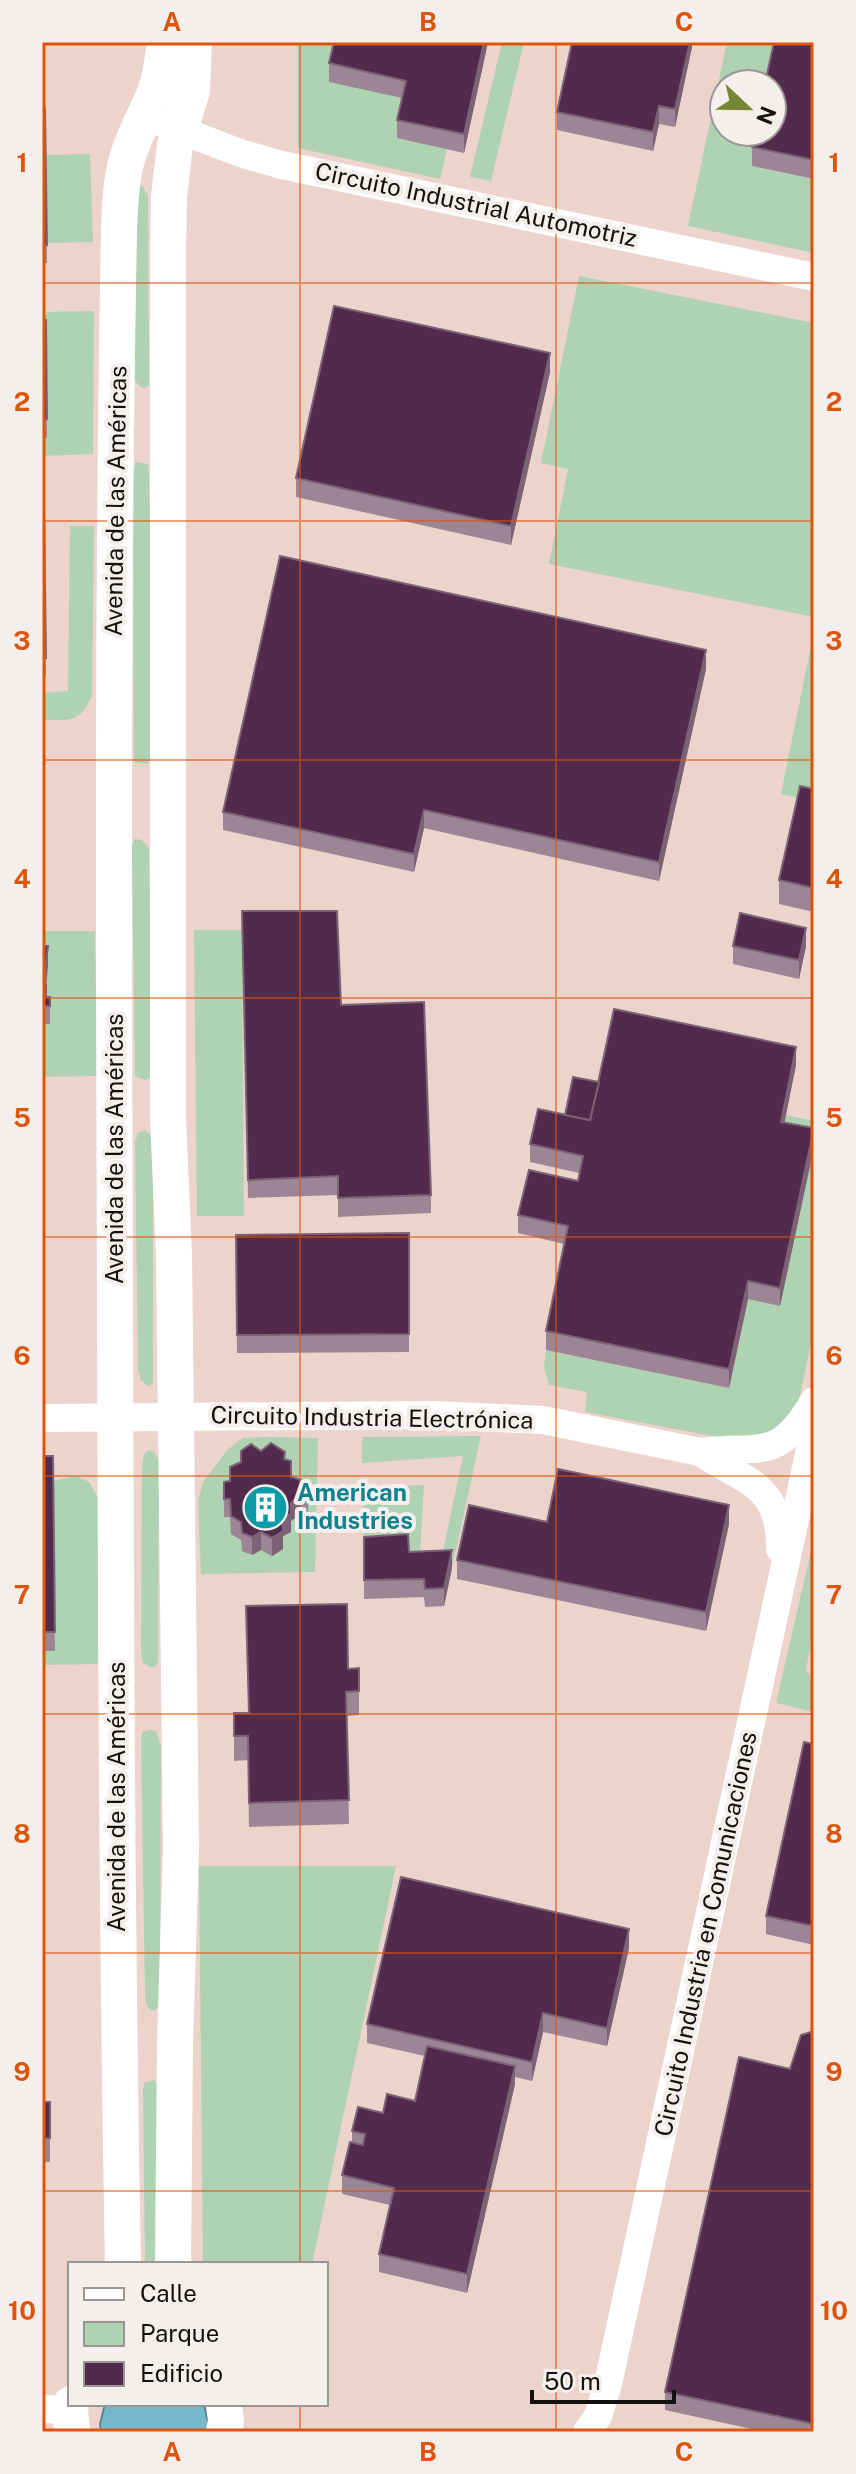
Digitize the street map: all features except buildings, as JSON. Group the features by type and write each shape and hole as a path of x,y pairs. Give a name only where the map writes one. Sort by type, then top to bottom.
{"main road":[{"name":"Avenida de las Américas","path":"123,2262 118,2045 113,720 120,195 126,161 155,92 165,42"},
{"name":"Avenida de las Américas","path":"173,2262 181,1849 177,1416 168,1118 169,197 179,128 192,91 194,42"},
{"path":"117,421 167,420"},
{"path":"118,2045 175,2043"},
{"path":"224,2406 224,2432"}],"street":[{"name":"Circuito Industrial Automotriz","path":"143,117 282,165 814,277"},
{"name":"Circuito Industria Electrónica","path":"42,1418 435,1415 543,1420 700,1452 757,1450 777,1443 789,1435 814,1401"},
{"name":"Circuito Industria en Comunicaciones","path":"587,2432 598,2416 608,2384 814,1431"},
{"name":"Circuito Industria Electrónica","path":"700,1452 754,1483 767,1496 778,1517 780,1529 779,1594"}],"shaded area":[{"path":"42,42 814,42 814,2432 42,2432"}],"green space":[{"path":"298,42 336,42 406,99 447,149 440,179 298,148"},
{"path":"502,42 524,42 491,181 470,177"},
{"path":"727,42 778,42 772,68 721,68"},
{"path":"708,132 708,148 756,148 752,166 814,179 814,253 688,226"},
{"path":"90,154 93,242 47,243 45,155"},
{"path":"134,185 143,187 148,196 149,386 144,388 132,376"},
{"path":"579,276 814,323 814,617 549,564 568,469 541,463"},
{"path":"94,311 93,454 42,456 42,312"},
{"path":"136,462 148,464 149,472 153,755 148,764 134,762 133,473"},
{"path":"70,526 94,526 92,695 83,711 73,718 42,719 42,693 68,691"},
{"path":"814,631 814,801 781,794"},
{"path":"134,839 142,840 149,849 152,1070 150,1078 145,1080 135,1076"},
{"path":"194,930 242,930 244,1216 197,1216"},
{"path":"42,931 95,931 97,1076 42,1077"},
{"path":"786,1115 814,1121 814,1329 799,1400 777,1432 739,1441 585,1412 587,1392 549,1385 544,1367 546,1350 729,1388"},
{"path":"145,1131 150,1134 153,1145 153,1383 149,1386 141,1381 138,1368 135,1143 138,1133"},
{"path":"481,1436 452,1568 408,1553 364,1555 363,1488 424,1485 420,1554 442,1556 463,1456 362,1463 362,1437"},
{"path":"243,1438 318,1438 315,1572 201,1574 198,1500 204,1481 227,1450"},
{"path":"149,1450 159,1460 158,1662 155,1667 143,1663 141,1651 142,1467 144,1454"},
{"path":"76,1476 89,1482 98,1498 98,1664 42,1665 42,1651 55,1650 53,1481"},
{"path":"814,1538 814,1628 806,1670 814,1681 814,1712 776,1703"},
{"path":"156,1731 161,1745 160,2005 155,2010 150,2010 146,2004 145,1993 141,1739 143,1732"},
{"path":"199,1866 396,1866 312,2262 203,2262"},
{"path":"154,2080 159,2086 161,2262 145,2262 144,2083"}],"water":[{"path":"104,2406 204,2406 209,2426 208,2432 101,2432"}],"place":[{"name":"American Industries","path":"266,1507"}]}
